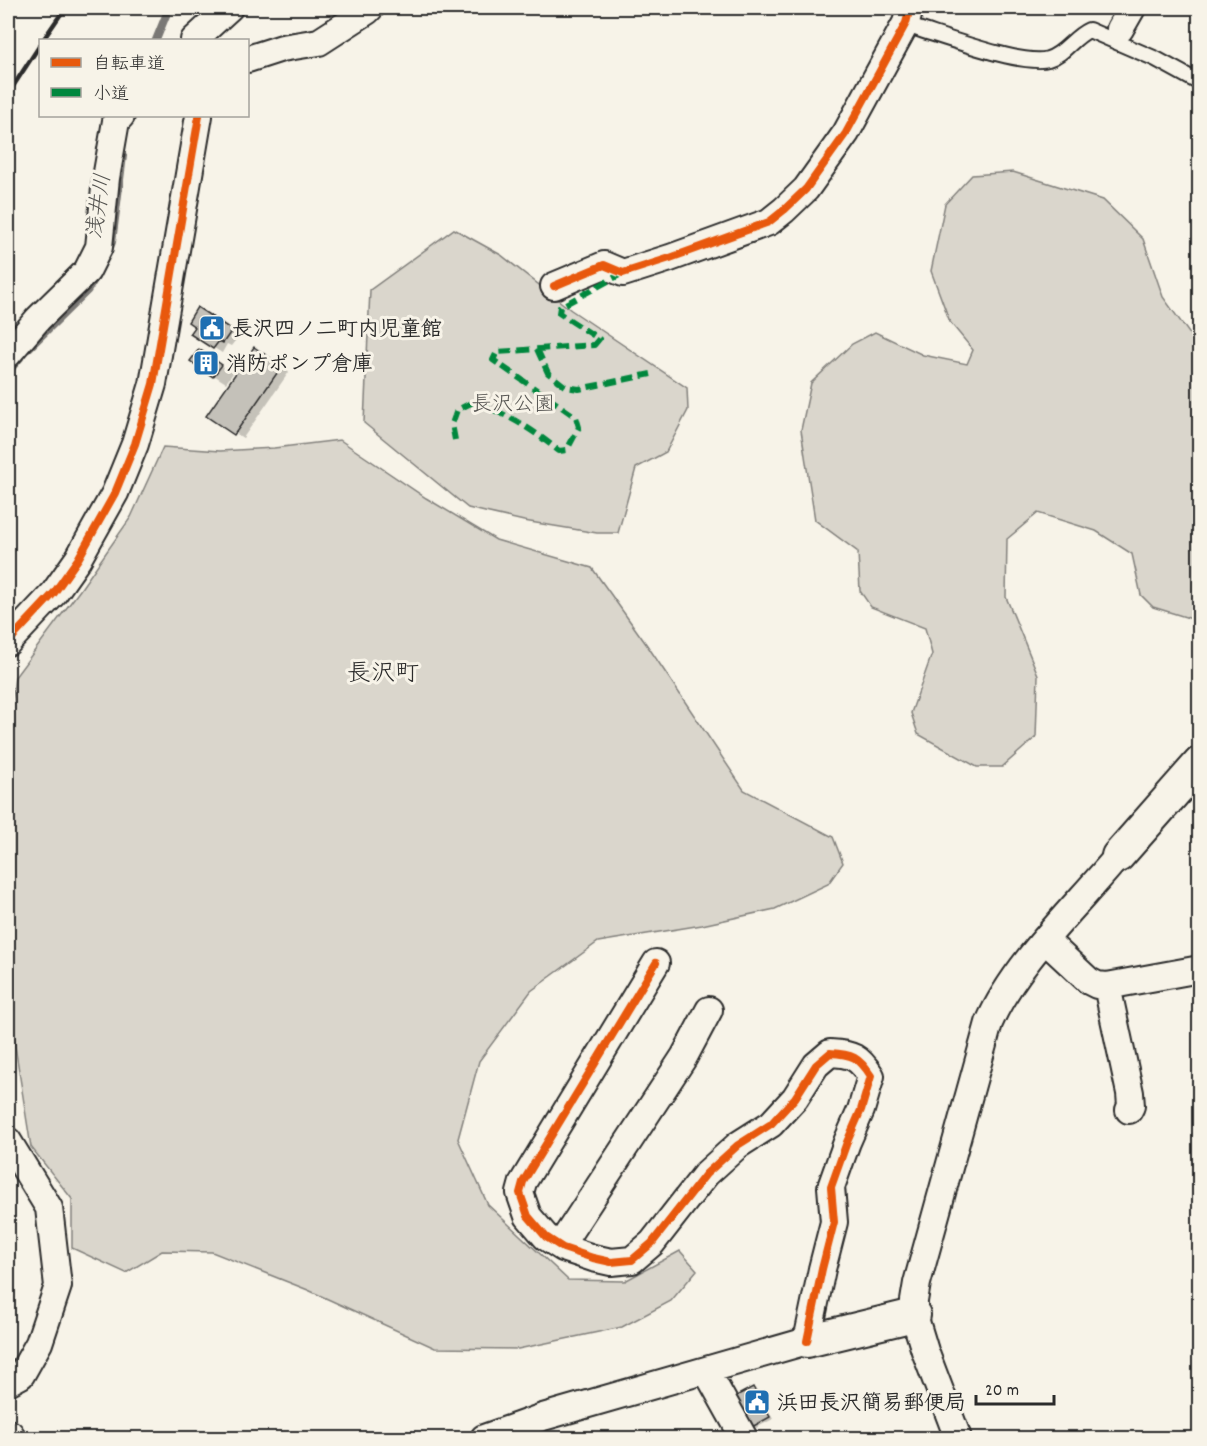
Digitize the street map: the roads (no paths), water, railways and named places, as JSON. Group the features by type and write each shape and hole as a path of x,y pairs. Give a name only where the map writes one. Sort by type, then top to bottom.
{"street":[{"path":"195,39 230,8"},
{"path":"249,59 282,48 319,42 370,8"},
{"path":"554,286 603,265 622,273 769,222 806,189 846,133 907,16"},
{"path":"8,642 54,593 78,559 114,493 135,444 153,384 199,117"},
{"path":"8,354 38,319 87,271 99,247 106,178 118,118"},
{"path":"958,1438 925,1351 914,1315 914,1301 989,1023 999,1001 1045,940 1200,763"},
{"path":"1045,940 1089,981 1097,985 1107,986 1200,969"},
{"path":"656,963 521,1188 520,1193 528,1216 546,1237 560,1246 611,1262 632,1260 652,1243 706,1174 738,1145 771,1124 795,1098 816,1065 830,1053 846,1054 861,1061 871,1076 861,1110 831,1187 834,1222 807,1341"},
{"path":"1107,986 1130,1093 1129,1110"},
{"path":"560,1246 684,1057 710,1010"},
{"path":"8,1142 49,1208 58,1286 39,1343 21,1375 8,1382"},
{"path":"484,1438 543,1416 807,1341 914,1315"},
{"path":"706,1370 744,1438"}],"lane":[{"path":"907,16 1015,59 1042,61 1058,55 1089,30 1156,59 1200,83"}],"waterway":[{"name":"浅井川","path":"156,39 169,8"},
{"name":"浅井川","path":"109,250 123,156"},
{"name":"浅井川","path":"28,349 87,291 96,277"},
{"name":"浅井川","path":"8,372 20,358"}],"railway":[{"path":"44,39 65,8"},
{"path":"8,94 39,47"}],"place":[{"name":"長沢四ノ二町内児童館","path":"212,328"},
{"name":"消防ポンプ倉庫","path":"206,363"},
{"name":"浜田長沢簡易郵便局","path":"757,1402"}],"district":[{"name":"長沢町","path":"383,672"}],"park label":[{"name":"長沢公園","path":"513,403"}]}
